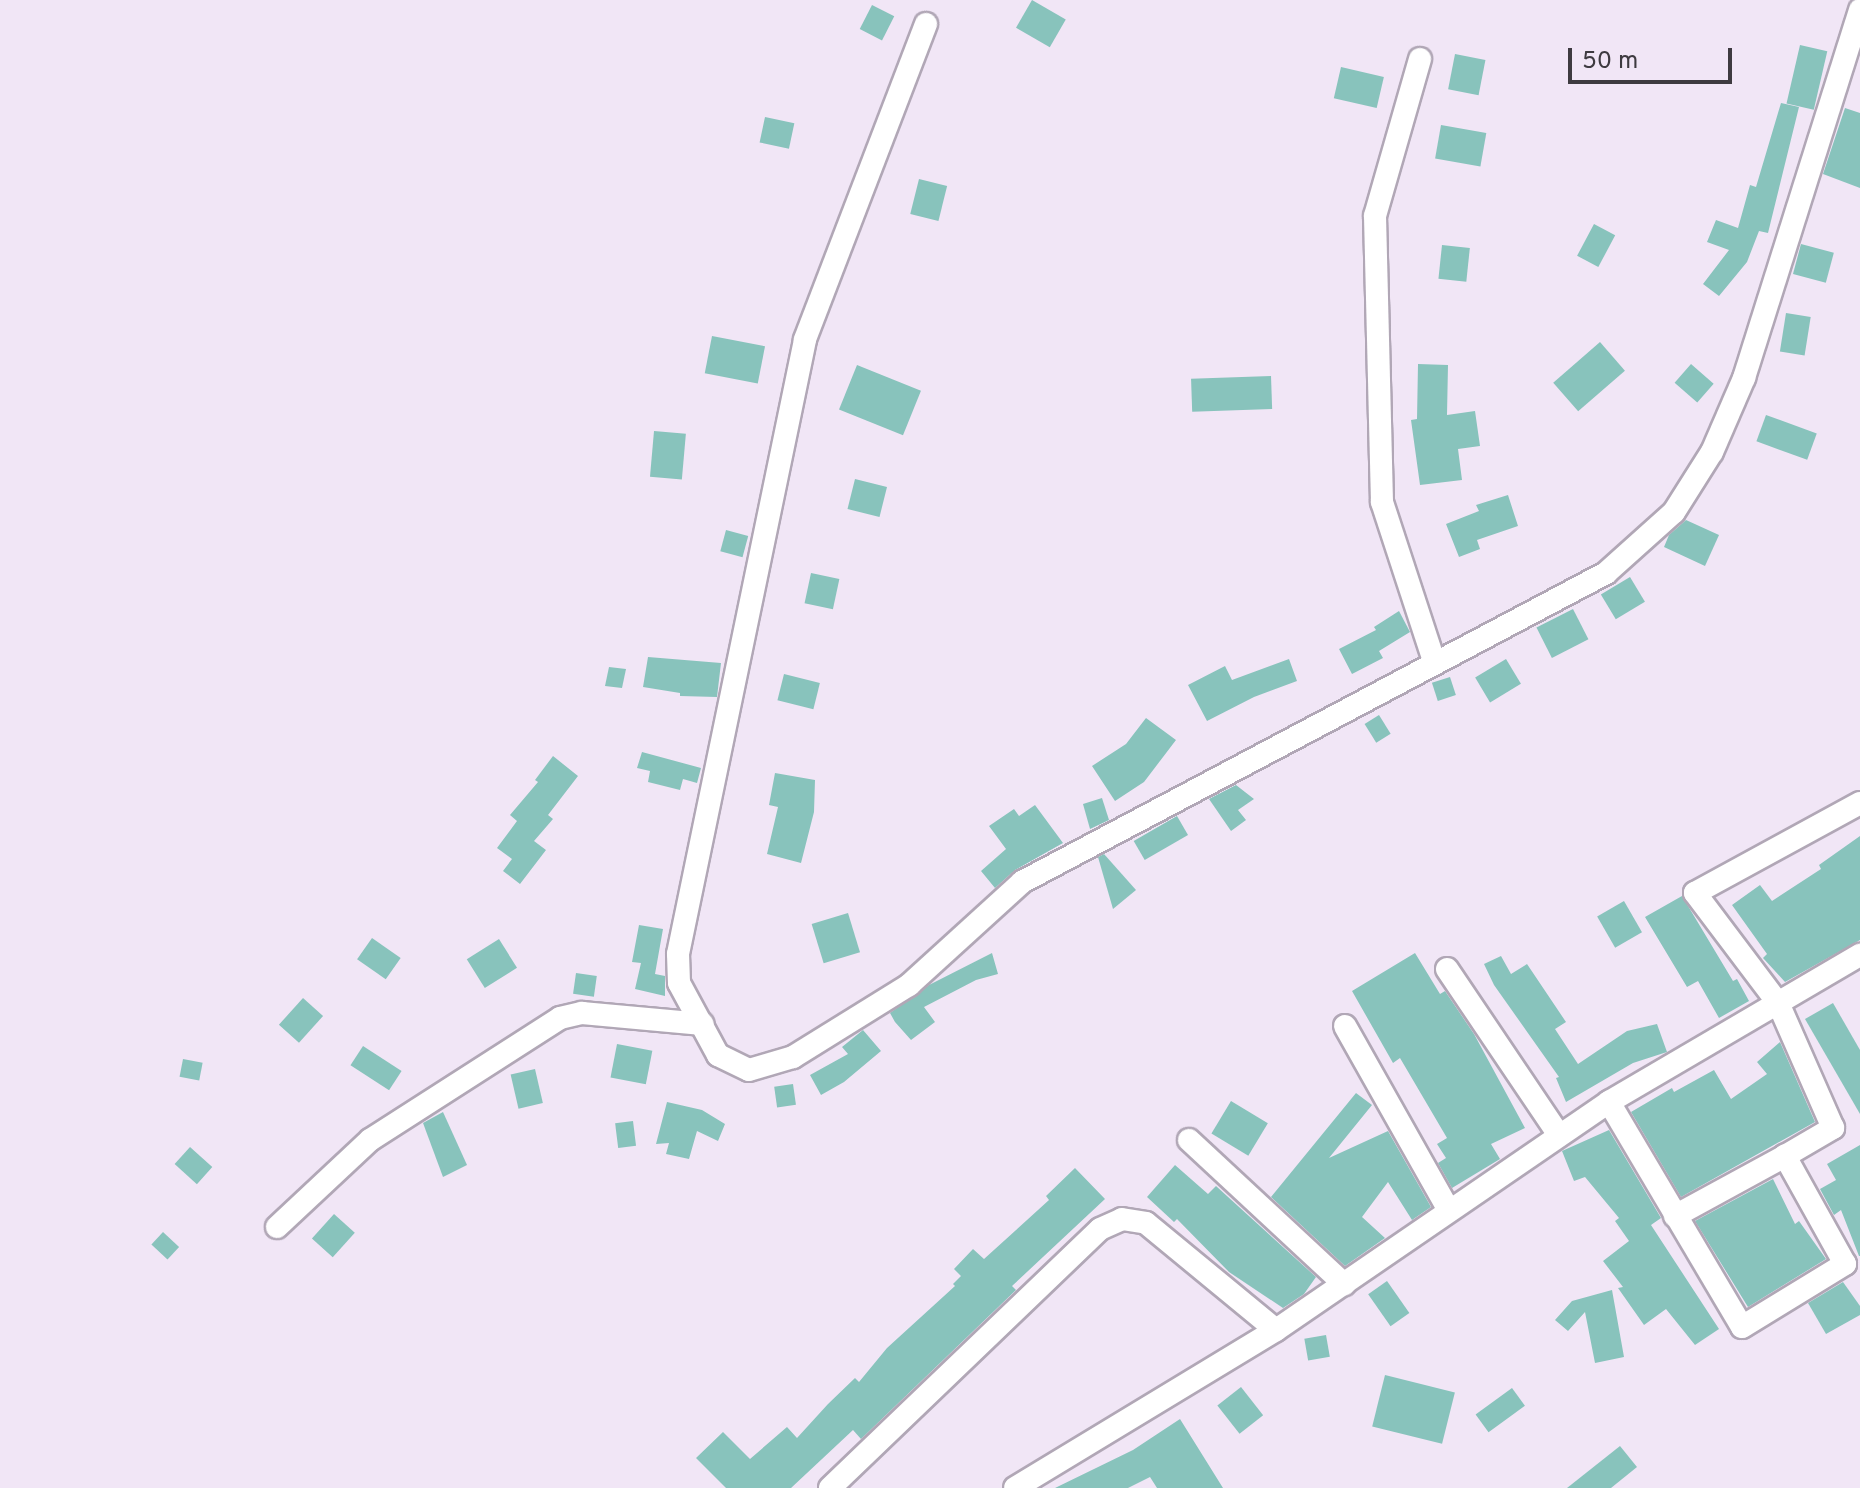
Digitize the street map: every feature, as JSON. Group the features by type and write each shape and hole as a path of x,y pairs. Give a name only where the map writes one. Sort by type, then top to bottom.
{"street":[{"path":"926,24 805,340 678,954 679,983 718,1055 749,1070 793,1057 909,985 1022,882 1434,661 1606,573 1674,512 1712,452 1744,378 1860,10"},
{"path":"1420,59 1375,216 1382,502 1434,661"},
{"path":"1675,1216 1833,1128 1778,1003 1695,893 1860,803"},
{"path":"1015,1488 1276,1330 1448,1209 1609,1102 1860,955"},
{"path":"1447,969 1559,1135"},
{"path":"277,1227 370,1140 560,1018 582,1013 703,1024"},
{"path":"1345,1026 1448,1209"},
{"path":"1609,1102 1742,1327 1845,1264 1785,1156"},
{"path":"1189,1140 1344,1284"},
{"path":"830,1488 1100,1229 1122,1219 1146,1223 1276,1330"}],"building":[{"path":"1032,0 1066,20 1050,47 1016,28"},
{"path":"872,5 894,16 882,40 860,29"},
{"path":"1800,45 1827,51 1814,110 1787,103"},
{"path":"1455,54 1485,60 1479,95 1448,89"},
{"path":"1341,67 1384,77 1377,108 1334,98"},
{"path":"1781,103 1799,107 1768,233 1759,231 1747,262 1719,296 1703,284 1729,250 1707,242 1716,220 1738,228 1750,185 1756,187"},
{"path":"1845,108 1860,113 1860,188 1823,174"},
{"path":"765,117 794,123 789,149 760,142"},
{"path":"1441,125 1486,133 1480,166 1435,158"},
{"path":"919,179 947,186 938,221 910,214"},
{"path":"1594,224 1615,235 1598,267 1577,256"},
{"path":"1801,244 1834,253 1826,283 1793,274"},
{"path":"1442,245 1470,248 1466,282 1438,279"},
{"path":"1786,313 1811,317 1805,355 1780,352"},
{"path":"712,336 765,346 758,384 705,373"},
{"path":"1600,342 1625,371 1578,411 1553,383"},
{"path":"1418,364 1448,365 1447,415 1475,411 1480,446 1458,449 1462,480 1420,485 1411,420 1417,419"},
{"path":"1691,364 1714,384 1697,403 1675,383"},
{"path":"857,365 921,391 903,435 839,410"},
{"path":"1271,376 1272,409 1192,412 1191,379"},
{"path":"1766,415 1817,433 1807,460 1756,441"},
{"path":"654,431 686,434 682,480 650,477"},
{"path":"855,479 887,487 880,517 848,509"},
{"path":"1508,495 1518,526 1477,540 1480,549 1459,557 1446,524 1479,511 1476,505"},
{"path":"1686,520 1719,535 1705,566 1664,547 1669,535"},
{"path":"726,530 748,536 743,557 720,551"},
{"path":"811,573 839,579 833,609 805,603"},
{"path":"1630,577 1645,602 1616,619 1601,595"},
{"path":"1573,609 1588,639 1552,658 1536,628"},
{"path":"1399,611 1410,632 1379,651 1383,658 1352,674 1339,649 1376,630 1374,627"},
{"path":"648,657 721,663 717,697 680,696 680,693 643,687"},
{"path":"1289,659 1297,681 1254,697 1207,721 1188,685 1225,666 1232,680"},
{"path":"1506,659 1521,684 1490,702 1475,678"},
{"path":"609,667 626,669 622,688 605,686"},
{"path":"784,674 820,683 813,709 777,700"},
{"path":"1450,677 1456,695 1438,701 1432,683"},
{"path":"1379,715 1391,734 1376,743 1365,724"},
{"path":"1146,718 1176,740 1144,782 1115,801 1092,766 1126,744"},
{"path":"642,752 701,768 697,783 683,779 680,790 648,782 650,771 637,768"},
{"path":"553,756 578,776 548,815 553,819 534,841 546,850 520,884 503,871 512,859 497,848 517,821 510,815 538,782 535,780"},
{"path":"775,773 815,780 814,812 801,863 767,854 778,807 769,805"},
{"path":"1236,785 1254,799 1238,810 1246,820 1231,831 1209,799"},
{"path":"1102,798 1109,820 1090,829 1083,804"},
{"path":"1035,805 1063,843 1015,870 995,888 981,871 1006,849 989,826 1014,809 1019,816"},
{"path":"1177,816 1188,835 1145,860 1134,841"},
{"path":"1860,836 1860,940 1785,982 1763,958 1767,954 1732,905 1760,885 1772,901 1821,869 1819,865"},
{"path":"1104,854 1136,890 1113,909 1098,857"},
{"path":"1682,896 1733,981 1737,979 1749,1001 1719,1018 1698,981 1687,987 1645,917"},
{"path":"1624,901 1642,932 1615,948 1597,917"},
{"path":"848,913 860,952 824,963 812,924"},
{"path":"639,925 663,929 655,974 665,976 665,996 635,989 641,963 632,962"},
{"path":"372,938 401,958 386,979 357,959"},
{"path":"499,939 517,968 485,988 467,959"},
{"path":"992,953 998,974 976,980 924,1007 935,1022 911,1040 895,1022 890,1013 929,985"},
{"path":"1415,953 1440,994 1445,991 1474,1034 1525,1128 1491,1144 1500,1159 1452,1188 1438,1163 1446,1158 1437,1144 1447,1138 1400,1058 1393,1063 1352,991"},
{"path":"1501,956 1511,974 1527,964 1566,1022 1555,1029 1578,1064 1627,1031 1657,1024 1667,1052 1633,1063 1566,1102 1556,1078 1559,1077 1494,985 1484,964"},
{"path":"576,973 597,976 594,997 573,994"},
{"path":"303,998 323,1016 299,1043 279,1025"},
{"path":"1833,1003 1860,1050 1860,1114 1805,1019"},
{"path":"863,1030 881,1051 844,1082 821,1095 810,1075 848,1054 842,1047"},
{"path":"1780,1042 1815,1122 1681,1197 1631,1112 1672,1088 1674,1092 1714,1070 1731,1099 1767,1074 1757,1062"},
{"path":"617,1044 652,1051 646,1084 611,1077"},
{"path":"363,1046 402,1071 389,1090 350,1065"},
{"path":"183,1059 203,1063 199,1080 180,1077"},
{"path":"535,1069 543,1103 519,1109 511,1075"},
{"path":"793,1084 796,1105 777,1107 774,1087"},
{"path":"1356,1093 1372,1105 1329,1158 1388,1131 1431,1207 1412,1220 1388,1182 1362,1217 1385,1238 1345,1266 1271,1197"},
{"path":"1231,1101 1268,1123 1248,1156 1211,1134"},
{"path":"667,1102 702,1110 725,1124 718,1141 697,1131 689,1159 666,1154 669,1143 656,1144"},
{"path":"443,1112 467,1165 443,1177 423,1123"},
{"path":"633,1121 636,1146 618,1148 615,1123"},
{"path":"1609,1130 1661,1218 1651,1225 1719,1329 1695,1345 1666,1309 1644,1325 1618,1288 1623,1287 1603,1261 1629,1241 1615,1221 1619,1218 1585,1177 1574,1181 1562,1151"},
{"path":"1860,1145 1859,1256 1841,1210 1834,1215 1820,1189 1836,1180 1827,1164"},
{"path":"190,1147 212,1167 197,1184 175,1164"},
{"path":"1175,1165 1208,1194 1216,1186 1316,1277 1304,1294 1283,1308 1229,1272 1177,1219 1174,1222 1147,1197"},
{"path":"1075,1168 1105,1199 1012,1286 1016,1290 861,1439 853,1430 791,1488 726,1488 696,1458 723,1432 750,1459 787,1427 797,1438 855,1378 859,1382 887,1348 955,1286 953,1284 961,1276 954,1269 973,1249 984,1259 1049,1200 1046,1196"},
{"path":"1773,1179 1795,1224 1799,1221 1826,1259 1748,1307 1695,1221"},
{"path":"334,1214 355,1233 333,1257 312,1239"},
{"path":"163,1232 179,1247 167,1259 151,1244"},
{"path":"1387,1281 1409,1313 1391,1326 1368,1294"},
{"path":"1843,1282 1860,1306 1860,1315 1826,1334 1808,1303"},
{"path":"1612,1290 1624,1357 1595,1363 1585,1312 1568,1331 1555,1320 1572,1301"},
{"path":"1326,1335 1330,1357 1308,1360 1304,1339"},
{"path":"1385,1375 1455,1392 1442,1444 1372,1426"},
{"path":"1241,1387 1263,1415 1240,1434 1217,1405"},
{"path":"1512,1388 1525,1406 1489,1432 1476,1414"},
{"path":"1180,1419 1223,1488 1157,1488 1150,1477 1128,1488 1055,1488 1133,1450"},
{"path":"1620,1446 1637,1467 1611,1488 1567,1488"}]}
